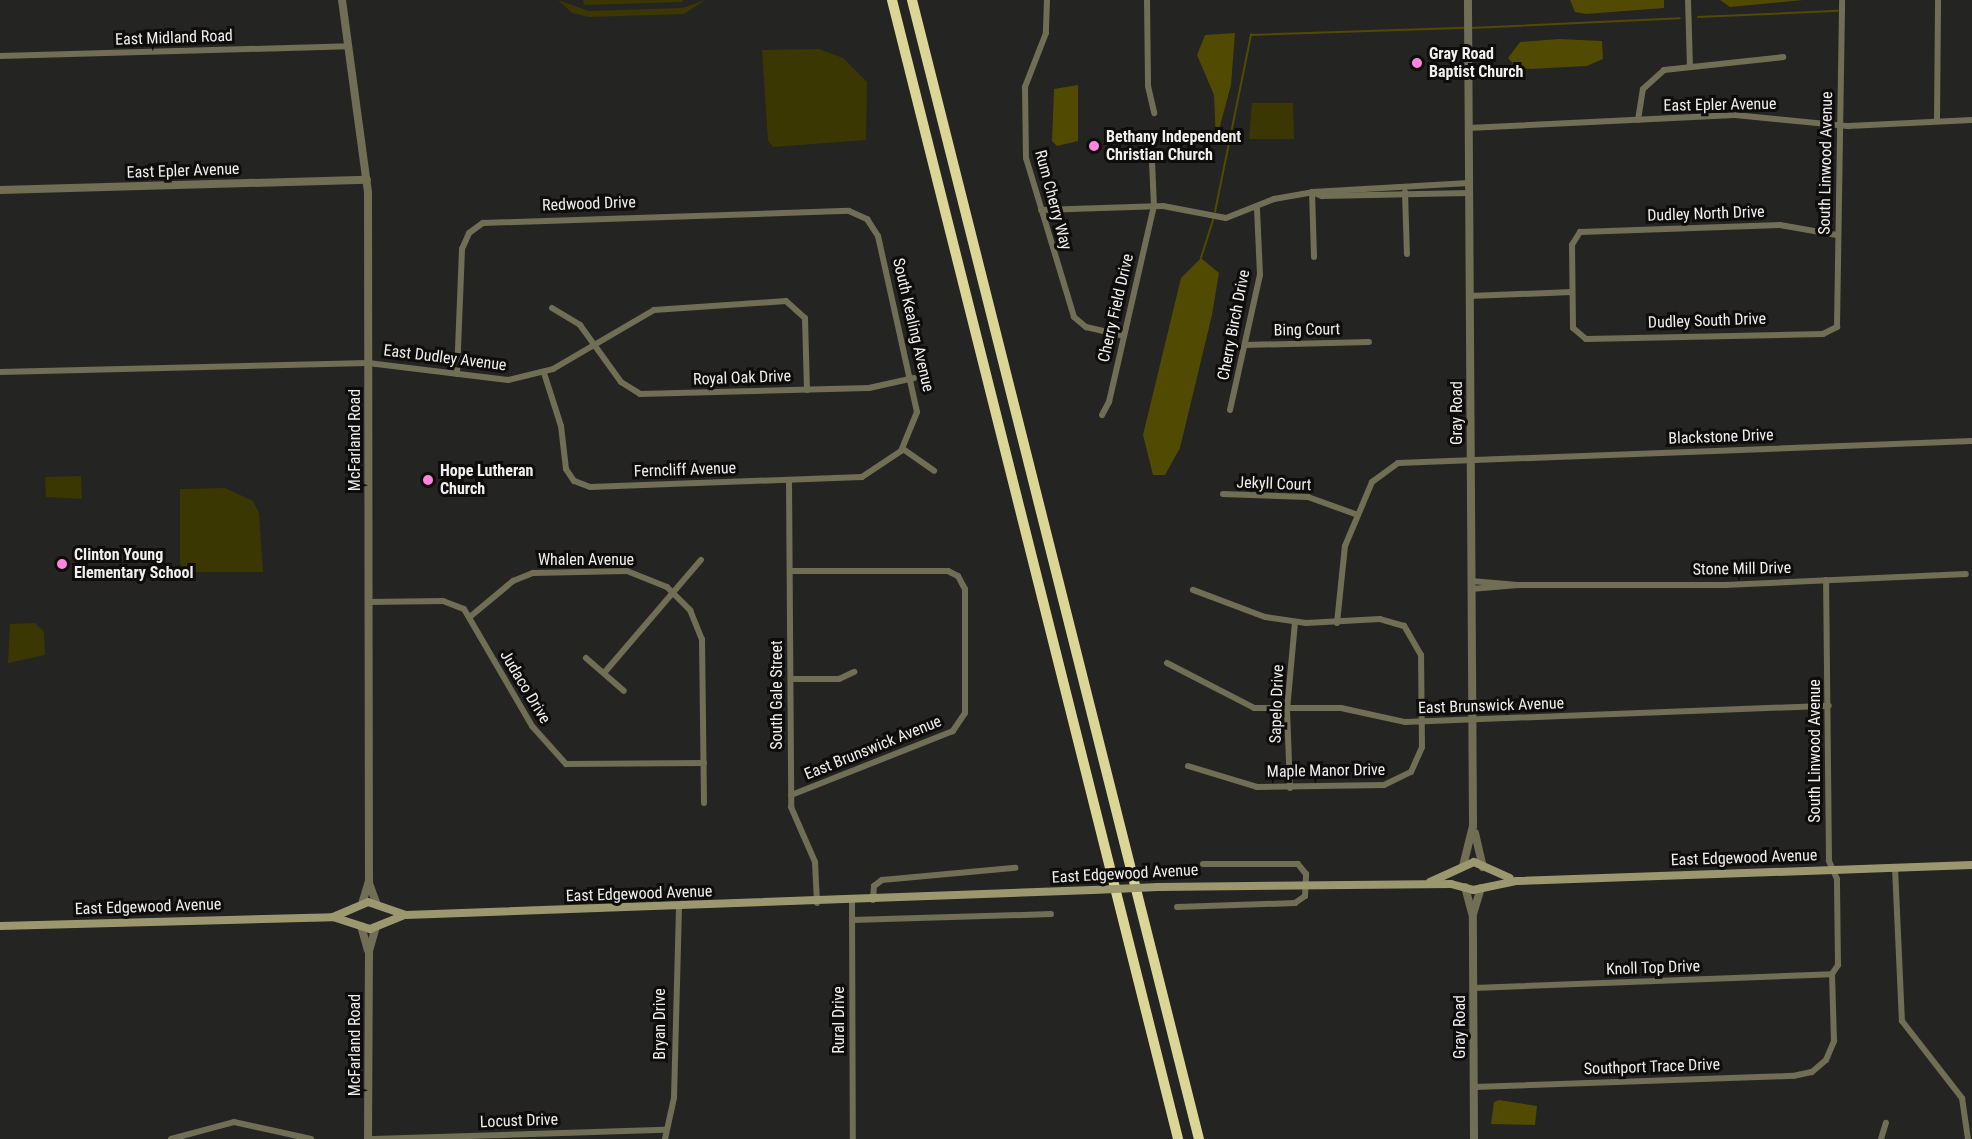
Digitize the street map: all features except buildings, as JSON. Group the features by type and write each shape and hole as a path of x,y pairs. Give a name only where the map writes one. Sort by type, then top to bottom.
{"highway":[{"path":"892,0 1178,1139"},
{"path":"912,0 1199,1139"}],"main road":[{"name":"East Edgewood Avenue","path":"1481,888 1516,881 1972,865"},
{"name":"East Edgewood Avenue","path":"1421,886 1463,866"},
{"path":"1463,866 1483,867 1487,875 1481,888 1465,887 1460,879 1463,866"},
{"name":"East Edgewood Avenue","path":"1483,867 1516,881"},
{"name":"East Edgewood Avenue","path":"333,917 361,906 378,907 406,915 817,904 1158,887 1307,884 1465,887"},
{"path":"359,924 361,906"},
{"path":"377,926 378,907"},
{"name":"East Edgewood Avenue","path":"0,926 333,917 377,926 406,915"}],"street":[{"name":"McFarland Road","path":"342,0 368,180 369,881 361,906"},
{"name":"Rum Cherry Way","path":"1047,0 1045,36 1025,91 1025,156 1074,317 1086,327 1124,336"},
{"path":"1147,0 1148,86 1154,113"},
{"name":"Gray Road","path":"1463,866 1471,851 1473,826 1468,0"},
{"path":"1688,0 1690,66"},
{"name":"South Linwood Avenue","path":"1837,327 1842,0"},
{"path":"1938,0 1938,121"},
{"name":"East Midland Road","path":"0,56 348,46"},
{"path":"1638,120 1643,89 1652,78 1690,66 1783,57"},
{"name":"East Epler Avenue","path":"1468,128 1747,115 1841,124 1972,120"},
{"name":"Cherry Field Drive","path":"1102,415 1124,336 1154,206 1152,162"},
{"name":"East Epler Avenue","path":"0,190 368,180"},
{"path":"1041,210 1154,206 1219,218 1312,192 1469,183"},
{"path":"1405,185 1407,254"},
{"path":"1312,192 1405,195 1469,193"},
{"path":"1312,192 1314,257"},
{"name":"Cherry Birch Drive","path":"1230,410 1260,275 1257,208"},
{"name":"Redwood Drive","path":"457,374 462,249 469,233 483,223 857,213"},
{"name":"South Kealing Avenue","path":"857,213 878,236 914,378 917,415 903,449"},
{"name":"Dudley North Drive","path":"1572,292 1576,236 1763,225 1837,235"},
{"path":"1469,296 1572,292"},
{"name":"Dudley South Drive","path":"1572,292 1577,335 1823,334 1837,327"},
{"name":"East Dudley Avenue","path":"0,372 368,363 499,381 544,373 631,319 667,306 795,304 806,321 807,390"},
{"name":"Royal Oak Drive","path":"552,308 576,321 621,382 640,394 873,388 914,378"},
{"name":"Bing Court","path":"1245,345 1369,342"},
{"name":"Ferncliff Avenue","path":"544,373 561,424 565,466 582,485 862,477 882,468 903,449"},
{"name":"Blackstone Drive","path":"1337,623 1343,551 1372,482 1391,465 1471,459 1972,441"},
{"path":"903,449 934,471"},
{"name":"South Gale Street","path":"789,480 791,795 793,815 817,867 817,904"},
{"name":"Jekyll Court","path":"1223,494 1316,498 1358,515"},
{"path":"604,673 701,560"},
{"name":"Whalen Avenue","path":"471,616 513,582 533,573 627,571 674,592"},
{"name":"East Brunswick Avenue","path":"791,571 951,572 965,589 962,722 791,795"},
{"name":"Stone Mill Drive","path":"1471,585 1826,580 1966,574"},
{"name":"South Linwood Avenue","path":"1826,580 1833,870 1838,965 1832,974 1835,1035 1826,1060"},
{"name":"Maple Manor Drive","path":"1188,766 1238,783 1290,788 1400,780 1419,758 1421,655 1410,632 1385,620 1337,623 1295,622 1247,613 1193,590"},
{"path":"674,592 690,610 702,639 704,803"},
{"path":"369,602 443,601 471,616"},
{"name":"Judaco Drive","path":"471,616 526,718 554,756 567,764 704,763"},
{"name":"Sapelo Drive","path":"1290,788 1287,710 1295,622"},
{"path":"586,658 624,691"},
{"name":"East Brunswick Avenue","path":"1167,663 1245,706 1287,710 1341,708 1420,721 1472,721 1828,706"},
{"path":"791,679 839,679 854,672"},
{"name":"Gray Road","path":"1473,826 1483,867"},
{"name":"East Edgewood Avenue","path":"1203,864 1298,864 1307,884"},
{"path":"873,901 874,887 882,880 1015,868"},
{"path":"1894,868 1902,1022 1962,1098 1968,1139"},
{"name":"McFarland Road","path":"369,881 378,907"},
{"path":"1177,907 1295,903 1304,898 1307,884"},
{"name":"Gray Road","path":"1465,887 1473,914 1474,1139"},
{"name":"Gray Road","path":"1473,914 1481,888"},
{"name":"Rural Drive","path":"852,902 853,1139"},
{"name":"Bryan Drive","path":"665,1139 665,1130 674,1098 680,908"},
{"path":"852,920 1051,914"},
{"name":"McFarland Road","path":"359,924 369,951"},
{"name":"McFarland Road","path":"368,1139 369,951 377,926"},
{"name":"Knoll Top Drive","path":"1474,988 1832,974"},
{"name":"Southport Trace Drive","path":"1474,1087 1793,1076 1812,1072 1826,1060"},
{"path":"171,1139 234,1122 308,1139"},
{"path":"1881,1139 1886,1123"},
{"name":"Locust Drive","path":"373,1139 525,1137 665,1130"}],"shaded area":[{"path":"558,0 589,11 682,8 705,0 684,14 589,17 572,13"},
{"path":"583,0 683,0 683,2 584,5"},
{"path":"1570,0 1664,0 1664,8 1586,14 1575,12"},
{"path":"1720,0 1803,0 1730,7"},
{"path":"1235,33 1231,85 1216,141 1214,95 1197,55 1205,35"},
{"path":"1559,39 1602,41 1603,59 1587,66 1531,69 1517,68 1508,58 1520,42"},
{"path":"819,49 843,58 867,82 866,140 773,147 768,141 762,50"},
{"path":"1078,85 1078,141 1057,146 1052,141 1054,89"},
{"path":"1252,103 1293,103 1294,139 1249,139"},
{"path":"1201,258 1219,273 1212,315 1180,448 1165,475 1153,475 1143,435 1181,278"},
{"path":"81,476 82,499 46,497 45,477"},
{"path":"225,488 253,501 259,513 263,572 188,572 180,564 180,489"},
{"path":"35,623 44,632 45,655 8,663 10,624"},
{"path":"1499,1100 1537,1106 1535,1125 1491,1124 1494,1102"}],"waterway":[{"path":"1698,17 1838,11"},
{"path":"1471,28 1680,18"},
{"path":"1215,212 1251,35 1466,28"},
{"path":"1201,258 1214,217"}],"place":[{"name":"Gray Road Baptist Church","path":"1417,63"},
{"name":"Bethany Independent Christian Church","path":"1094,146"},
{"name":"Hope Lutheran Church","path":"428,480"},
{"name":"Clinton Young Elementary School","path":"62,564"}]}
